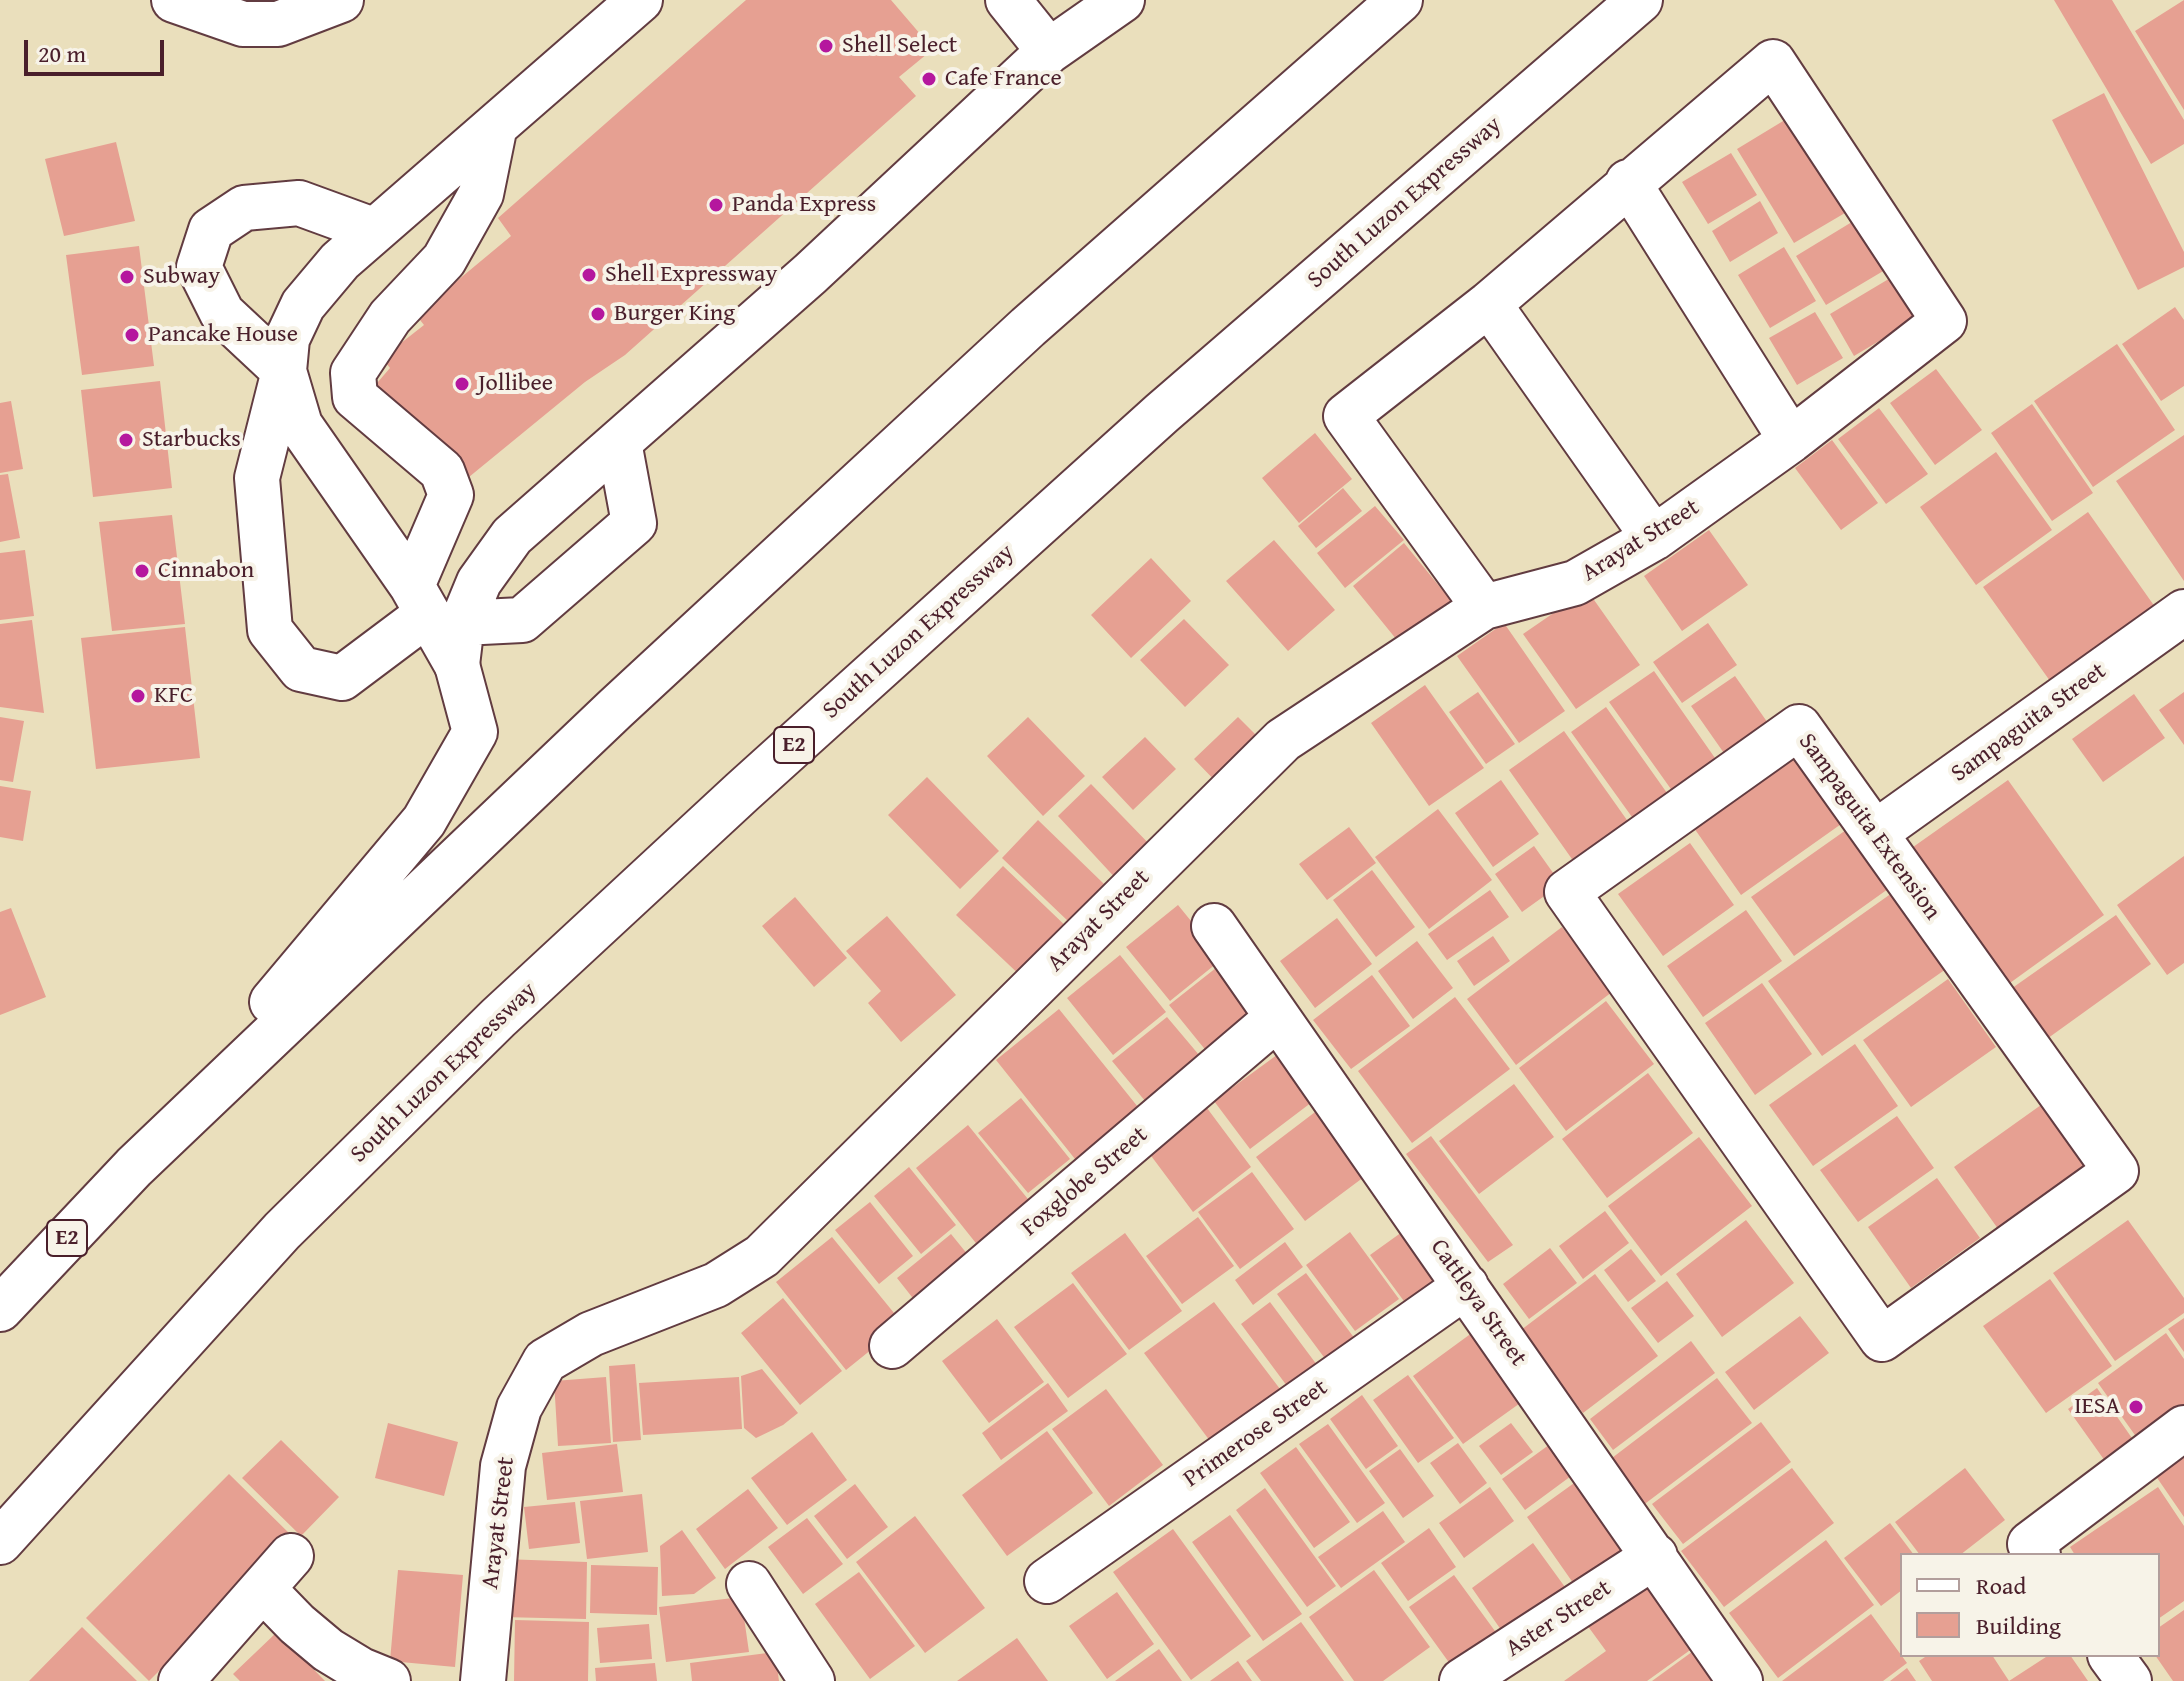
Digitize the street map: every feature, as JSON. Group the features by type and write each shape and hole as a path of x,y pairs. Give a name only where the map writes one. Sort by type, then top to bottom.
{"main road":[{"path":"174,0 243,24 278,24 341,0"},
{"path":"640,0 494,130 373,230 303,305 287,339 284,371 257,478 270,630 301,669 342,678 439,622 479,582 512,536 810,274 1049,51 1122,0"},
{"path":"1008,0 1049,51"},
{"name":"E2","path":"0,1309 134,1167 615,709 959,390 1400,0"},
{"name":"South Luzon Expressway","path":"0,1542 282,1231 498,1018 742,792 1162,413 1640,0"},
{"name":"Arayat Street","path":"483,1681 503,1466 519,1408 545,1361 591,1334 716,1285 762,1256 1283,740 1484,607 1575,583 1654,538 1791,440 1944,321 1773,62 1628,182"},
{"path":"439,622 451,495 442,471 355,397 353,373 390,317 444,260 481,194 494,130"},
{"path":"1484,607 1346,416 1489,304 1628,182 1791,440"},
{"path":"134,1167 424,821 475,732 439,622 300,425 284,371 222,313 199,267 211,230 244,208 299,203 373,230"},
{"path":"1489,304 1654,538"},
{"path":"439,622 522,620 634,523 619,442"},
{"name":"Sampaguita Street","path":"1875,833 2184,612"},
{"name":"Sampaguita Extension","path":"1799,727 1875,833 2116,1171 1882,1339 1567,892 1799,727"},
{"name":"Cattleya Street","path":"1214,926 1740,1681"},
{"name":"Foxglobe Street","path":"892,1346 1277,1018"},
{"name":"Primerose Street","path":"1047,1581 1466,1286"},
{"path":"2037,1553 2030,1544 2184,1428"},
{"path":"181,1681 291,1556"},
{"name":"Aster Street","path":"1462,1681 1655,1556"},
{"path":"749,1584 812,1681"},
{"path":"263,1589 297,1624 370,1677"},
{"path":"2111,1657 2129,1681"}],"building":[{"name":"Shell Expressway","path":"746,0 891,0 933,49 899,77 916,96 625,355 585,382 469,477 365,397 390,368 382,358 424,325 416,315 511,236 498,218"},
{"path":"2054,0 2112,0 2184,120 2184,144 2151,164"},
{"path":"2184,0 2184,110 2135,31"},
{"path":"2104,93 2184,252 2184,267 2138,290 2052,120"},
{"path":"1793,115 1850,210 1794,243 1737,149"},
{"path":"116,142 135,221 64,236 45,159"},
{"path":"1731,153 1757,195 1708,224 1682,182"},
{"path":"1760,201 1778,233 1730,262 1712,231"},
{"path":"1865,214 1895,264 1826,305 1796,256"},
{"path":"139,246 154,366 82,375 66,255"},
{"path":"1784,247 1816,301 1770,328 1738,275"},
{"path":"1892,277 1916,319 1854,356 1830,314"},
{"path":"2175,307 2184,320 2184,386 2161,401 2122,344"},
{"path":"1815,312 1843,358 1797,385 1769,338"},
{"path":"2117,344 2175,430 2093,487 2034,401"},
{"path":"1936,369 1982,430 1935,465 1890,403"},
{"path":"160,381 172,488 93,497 81,390"},
{"path":"11,401 23,469 0,473 0,403"},
{"path":"2032,404 2093,493 2052,521 1991,433"},
{"path":"1879,408 1928,474 1886,504 1838,439"},
{"path":"1315,433 1352,479 1299,523 1262,478"},
{"path":"2184,435 2184,581 2116,481"},
{"path":"1832,440 1878,503 1841,530 1795,468"},
{"path":"1996,452 2052,530 1976,585 1920,507"},
{"path":"8,474 20,538 0,542 0,475"},
{"path":"1343,488 1362,511 1316,548 1298,526"},
{"path":"1375,506 1404,540 1345,588 1317,553"},
{"path":"2088,512 2160,614 2055,688 1983,587"},
{"path":"172,515 185,624 112,631 99,522"},
{"path":"1709,530 1748,585 1682,631 1644,576"},
{"path":"1274,540 1335,610 1288,651 1226,581"},
{"path":"1404,543 1453,603 1401,645 1353,586"},
{"path":"25,550 34,616 0,620 0,553"},
{"path":"1151,558 1191,601 1131,658 1091,615"},
{"path":"1587,590 1640,665 1576,709 1523,634"},
{"path":"1184,619 1229,665 1185,707 1140,660"},
{"path":"32,620 44,713 0,707 0,624"},
{"path":"1504,623 1565,711 1519,743 1457,656"},
{"path":"1708,623 1737,665 1682,703 1653,662"},
{"path":"185,627 200,758 96,769 81,638"},
{"path":"1654,671 1722,768 1678,799 1609,702"},
{"path":"1735,676 1770,726 1726,756 1691,706"},
{"path":"1425,685 1484,768 1429,806 1371,723"},
{"path":"1478,692 1515,744 1486,764 1449,712"},
{"path":"2184,692 2184,745 2159,710"},
{"path":"2134,694 2165,738 2103,782 2072,739"},
{"path":"1606,707 1672,800 1637,824 1571,732"},
{"path":"0,717 24,721 13,782 0,780"},
{"path":"1028,717 1085,776 1043,816 987,756"},
{"path":"1238,717 1266,745 1222,788 1194,759"},
{"path":"1564,731 1634,830 1579,869 1509,770"},
{"path":"1145,737 1176,769 1133,810 1102,777"},
{"path":"1797,756 1844,822 1741,895 1694,828"},
{"path":"927,777 999,851 960,889 888,815"},
{"path":"1501,780 1539,834 1493,867 1455,813"},
{"path":"2008,780 2104,915 2003,988 1906,852"},
{"path":"1091,784 1155,850 1120,883 1058,816"},
{"path":"0,786 31,791 23,841 0,837"},
{"path":"1438,809 1492,880 1429,929 1375,857"},
{"path":"1038,820 1104,884 1069,922 1002,858"},
{"path":"1349,827 1376,863 1327,900 1299,864"},
{"path":"1846,830 1888,889 1794,956 1751,897"},
{"path":"1690,843 1734,905 1663,956 1618,894"},
{"path":"1534,846 1561,884 1522,912 1495,874"},
{"path":"2184,856 2184,963 2167,975 2117,905"},
{"path":"1003,866 1071,931 1024,979 956,915"},
{"path":"1372,870 1415,927 1376,957 1333,900"},
{"path":"1490,890 1509,917 1447,960 1428,934"},
{"path":"1892,893 1946,969 1822,1056 1768,981"},
{"path":"795,897 847,958 814,987 762,926"},
{"path":"1178,905 1222,959 1170,1001 1126,947"},
{"path":"11,908 46,997 0,1015 0,912"},
{"path":"1746,910 1782,961 1703,1017 1667,966"},
{"path":"2116,915 2151,964 2044,1041 2008,991"},
{"path":"887,916 956,995 901,1042 868,1003 881,991 846,951"},
{"path":"1337,918 1372,964 1315,1008 1280,961"},
{"path":"1562,927 1612,992 1516,1065 1467,999"},
{"path":"1493,936 1510,961 1474,986 1457,961"},
{"path":"1417,941 1453,988 1413,1019 1378,971"},
{"path":"1120,955 1166,1012 1113,1055 1067,998"},
{"path":"1221,964 1268,1022 1216,1063 1169,1005"},
{"path":"1372,975 1410,1026 1351,1069 1313,1020"},
{"path":"1948,979 1996,1047 1911,1107 1863,1040"},
{"path":"1762,983 1812,1054 1755,1095 1705,1023"},
{"path":"1455,997 1510,1069 1412,1143 1358,1071"},
{"path":"1606,1001 1654,1064 1566,1131 1519,1068"},
{"path":"1059,1009 1142,1112 1079,1164 996,1060"},
{"path":"1167,1017 1210,1068 1155,1113 1112,1061"},
{"path":"1855,1044 1898,1106 1813,1166 1769,1105"},
{"path":"1281,1052 1316,1099 1250,1149 1214,1101"},
{"path":"1648,1073 1693,1133 1607,1198 1562,1139"},
{"path":"1514,1084 1554,1137 1479,1194 1439,1141"},
{"path":"1021,1098 1070,1159 1028,1193 978,1133"},
{"path":"1204,1104 1251,1167 1193,1212 1146,1149"},
{"path":"2041,1105 2088,1171 2001,1233 1954,1167"},
{"path":"1323,1106 1372,1171 1305,1221 1256,1157"},
{"path":"1897,1116 1934,1168 1858,1222 1820,1170"},
{"path":"968,1125 1036,1209 983,1252 916,1168"},
{"path":"1431,1136 1513,1245 1488,1262 1406,1154"},
{"path":"1699,1137 1752,1206 1661,1276 1608,1206"},
{"path":"909,1167 956,1225 921,1254 874,1196"},
{"path":"1252,1172 1294,1229 1240,1269 1198,1212"},
{"path":"1937,1178 1980,1238 1911,1288 1868,1227"},
{"path":"870,1202 913,1256 879,1284 835,1230"},
{"path":"1605,1211 1629,1243 1583,1279 1559,1246"},
{"path":"1198,1217 1234,1266 1182,1304 1146,1256"},
{"path":"1746,1220 1794,1283 1722,1337 1676,1274"},
{"path":"2128,1220 2184,1298 2184,1313 2115,1361 2053,1273"},
{"path":"1416,1222 1455,1273 1409,1308 1370,1255"},
{"path":"1350,1232 1399,1299 1355,1331 1306,1265"},
{"path":"1125,1233 1182,1311 1129,1350 1071,1273"},
{"path":"951,1234 977,1266 923,1311 897,1278"},
{"path":"832,1237 903,1324 846,1370 776,1282"},
{"path":"1285,1242 1303,1267 1253,1305 1235,1280"},
{"path":"1550,1248 1577,1283 1529,1319 1503,1284"},
{"path":"1631,1249 1656,1281 1628,1302 1604,1270"},
{"path":"1306,1273 1361,1347 1332,1368 1277,1294"},
{"path":"1595,1274 1658,1356 1583,1413 1521,1330"},
{"path":"2050,1279 2112,1366 2046,1413 1983,1326"},
{"path":"1667,1281 1694,1316 1658,1343 1631,1308"},
{"path":"1073,1283 1127,1354 1068,1398 1014,1327"},
{"path":"783,1298 842,1371 800,1405 741,1333"},
{"path":"1214,1302 1280,1389 1210,1441 1144,1353"},
{"path":"1270,1302 1317,1365 1287,1386 1241,1324"},
{"path":"1800,1316 1829,1353 1754,1410 1725,1372"},
{"path":"2184,1318 2184,1352 2168,1329"},
{"path":"997,1319 1044,1382 989,1423 942,1361"},
{"path":"1480,1327 1530,1396 1463,1444 1413,1376"},
{"path":"2166,1333 2184,1359 2184,1405 2137,1438 2098,1383"},
{"path":"1691,1341 1715,1373 1613,1450 1590,1419"},
{"path":"635,1364 641,1440 613,1442 609,1366"},
{"path":"762,1369 798,1413 783,1425 756,1438 744,1428 741,1376"},
{"path":"1408,1375 1454,1438 1418,1463 1373,1400"},
{"path":"606,1377 611,1443 558,1446 554,1381"},
{"path":"739,1377 742,1429 643,1435 639,1383"},
{"path":"1717,1378 1752,1423 1642,1506 1608,1461"},
{"path":"1048,1383 1068,1411 1001,1460 982,1433"},
{"path":"2097,1388 2134,1441 2105,1461 2068,1409"},
{"path":"1106,1389 1163,1465 1109,1506 1052,1429"},
{"path":"1362,1395 1398,1446 1366,1469 1330,1419"},
{"path":"1761,1422 1791,1462 1683,1544 1652,1504"},
{"path":"388,1423 458,1442 444,1496 375,1478"},
{"path":"1511,1423 1533,1452 1501,1475 1479,1446"},
{"path":"1328,1424 1385,1503 1357,1523 1299,1444"},
{"path":"1047,1431 1093,1493 1007,1556 962,1495"},
{"path":"812,1432 847,1480 787,1525 751,1478"},
{"path":"1564,1434 1586,1465 1525,1510 1502,1479"},
{"path":"281,1440 339,1497 301,1536 242,1478"},
{"path":"1458,1443 1487,1483 1460,1504 1430,1463"},
{"path":"617,1444 623,1492 547,1500 542,1453"},
{"path":"1296,1447 1350,1522 1314,1548 1260,1473"},
{"path":"2184,1447 2184,1517 2151,1469"},
{"path":"1400,1449 1434,1496 1403,1518 1369,1471"},
{"path":"1792,1468 1834,1523 1724,1607 1681,1551"},
{"path":"1965,1468 2005,1520 1963,1553 1918,1553 1895,1522"},
{"path":"1588,1473 1641,1545 1578,1590 1527,1517"},
{"path":"229,1474 293,1537 149,1681 86,1618"},
{"path":"855,1484 888,1527 847,1559 814,1516"},
{"path":"1490,1487 1514,1521 1464,1558 1439,1523"},
{"path":"2158,1487 2184,1526 2184,1601 2160,1618 2160,1553 2074,1553 2070,1547"},
{"path":"1265,1488 1336,1586 1307,1607 1236,1510"},
{"path":"748,1489 778,1528 725,1569 696,1529"},
{"path":"642,1494 648,1552 587,1559 580,1501"},
{"path":"575,1502 580,1543 529,1549 524,1507"},
{"path":"1383,1511 1405,1542 1341,1588 1318,1557"},
{"path":"1230,1515 1302,1614 1263,1641 1192,1542"},
{"path":"915,1516 985,1608 925,1653 856,1562"},
{"path":"807,1518 843,1564 803,1594 768,1547"},
{"path":"1890,1523 1912,1553 1900,1553 1900,1592 1881,1606 1844,1558"},
{"path":"1429,1528 1456,1567 1408,1601 1381,1563"},
{"path":"1173,1529 1251,1636 1191,1680 1113,1572"},
{"path":"682,1530 716,1578 694,1594 662,1596 660,1546"},
{"path":"1826,1540 1874,1605 1778,1678 1729,1613"},
{"path":"1533,1543 1570,1594 1508,1640 1472,1588"},
{"path":"503,1559 587,1562 586,1619 501,1617"},
{"path":"591,1565 658,1567 657,1615 590,1613"},
{"path":"398,1570 463,1575 455,1667 390,1661"},
{"path":"1374,1570 1430,1647 1383,1681 1354,1681 1309,1617"},
{"path":"859,1572 915,1646 870,1679 815,1604"},
{"path":"1454,1575 1503,1642 1458,1675 1409,1607"},
{"path":"1655,1578 1700,1643 1647,1681 1564,1681 1606,1651 1587,1625"},
{"path":"1117,1592 1154,1644 1107,1679 1069,1626"},
{"path":"741,1597 749,1652 666,1662 659,1607"},
{"path":"2184,1610 2184,1681 2173,1681 2156,1657 2160,1657 2160,1627"},
{"path":"1871,1614 1907,1663 1883,1681 1782,1681"},
{"path":"515,1620 589,1622 588,1681 514,1681"},
{"path":"1301,1622 1344,1681 1261,1681 1246,1661"},
{"path":"649,1624 652,1659 600,1663 597,1628"},
{"path":"82,1627 137,1681 29,1681"},
{"path":"277,1632 325,1681 240,1681 233,1674"},
{"path":"1017,1638 1048,1681 957,1681"},
{"path":"1159,1649 1182,1681 1115,1681"},
{"path":"1696,1649 1719,1681 1652,1681"},
{"path":"775,1652 779,1681 692,1681 690,1663"},
{"path":"1925,1657 1993,1657 2009,1681 1932,1681 1919,1661"},
{"path":"2046,1657 2071,1657 2088,1681 2009,1681"},
{"path":"1238,1661 1252,1681 1210,1681"},
{"path":"655,1663 657,1681 596,1681 595,1668"},
{"path":"1907,1668 1916,1681 1890,1681"}],"place":[{"name":"Shell Select","path":"826,46"},
{"name":"Cafe France","path":"929,79"},
{"name":"Panda Express","path":"716,205"},
{"name":"Shell Expressway","path":"589,275"},
{"name":"Subway","path":"127,277"},
{"name":"Burger King","path":"598,314"},
{"name":"Pancake House","path":"132,335"},
{"name":"Jollibee","path":"462,384"},
{"name":"Starbucks","path":"126,440"},
{"name":"Cinnabon","path":"142,571"},
{"name":"KFC","path":"138,696"},
{"name":"IESA","path":"2136,1407"}]}
